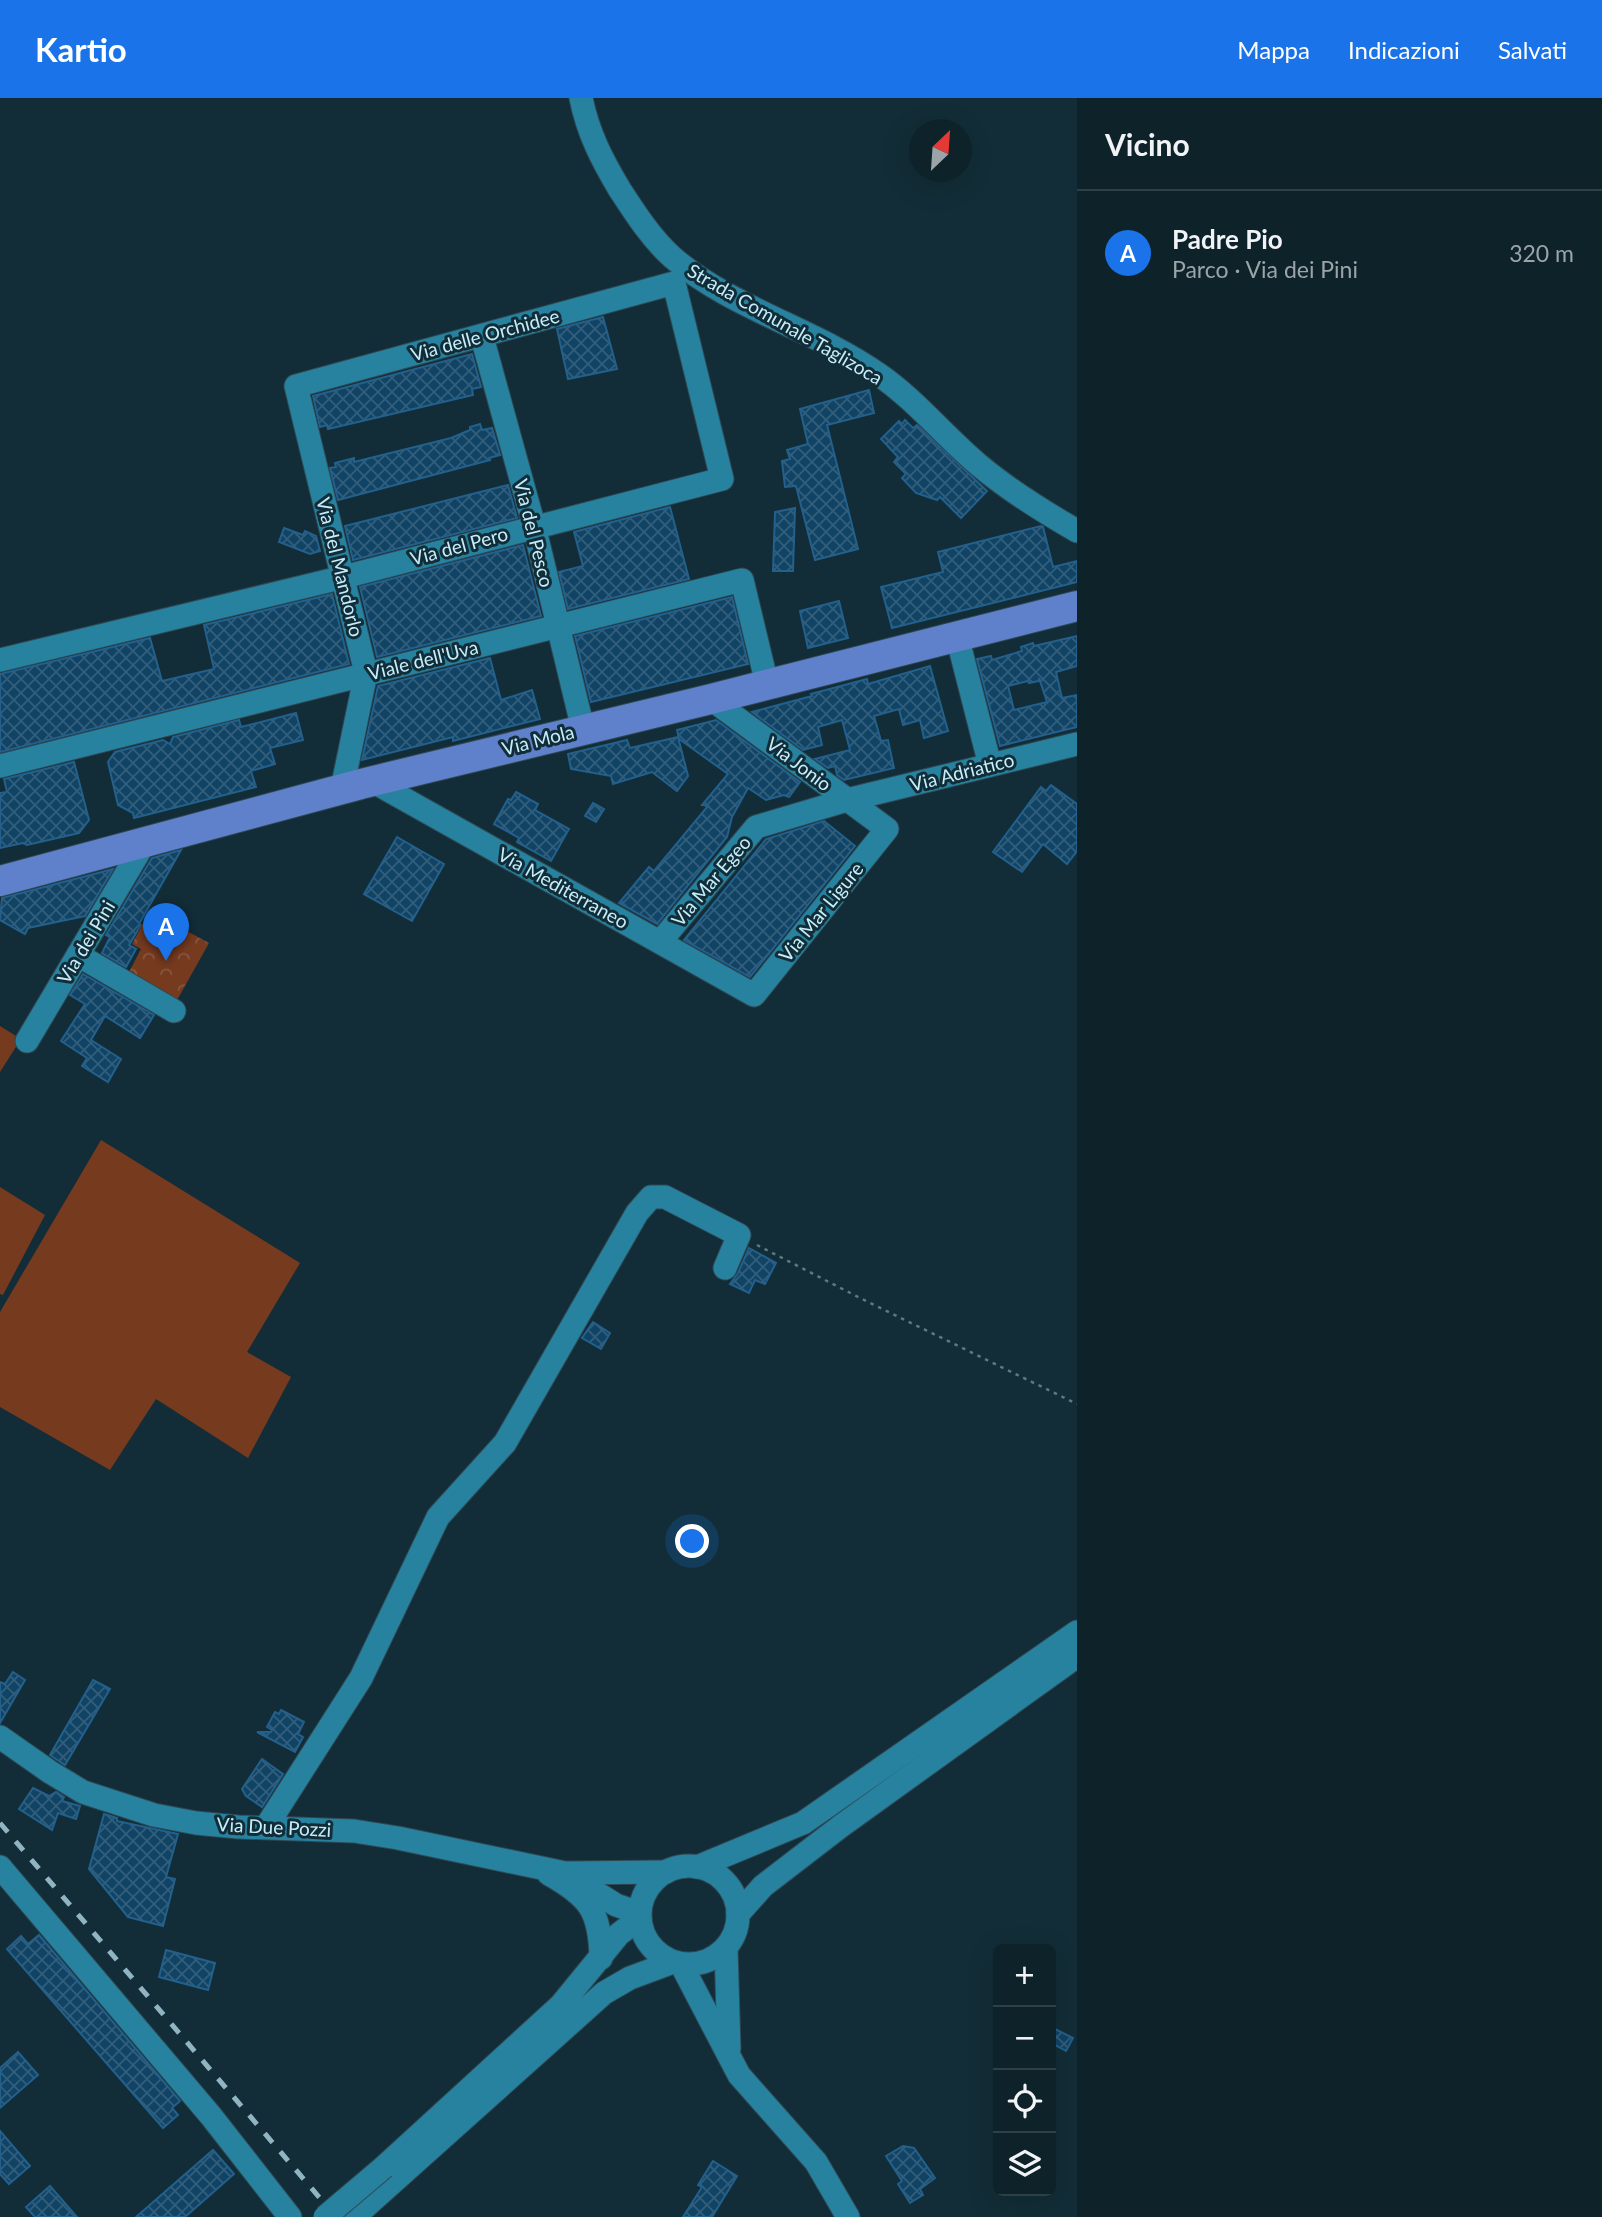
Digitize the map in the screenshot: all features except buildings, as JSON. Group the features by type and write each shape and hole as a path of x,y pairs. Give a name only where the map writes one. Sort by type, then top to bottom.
{"main road":[{"name":"Via Mola","path":"0,881 372,781 712,699 1077,606"}],"street":[{"name":"Strada Comunale Taglizoca","path":"581,98 591,138 605,165 645,225 669,255 715,287 879,374 980,466 1077,531"},
{"name":"Via delle Orchidee","path":"296,386 674,283"},
{"name":"Via del Pero","path":"0,660 344,577 722,479 674,283"},
{"name":"Via del Pesco","path":"482,337 534,526 583,729"},
{"name":"Via del Mandorlo","path":"296,386 366,673 342,789"},
{"name":"Viale dell'Uva","path":"0,766 742,580 767,684"},
{"path":"957,636 990,765"},
{"name":"Via Jonio","path":"712,699 887,830"},
{"name":"Via Adriatico","path":"847,800 1077,744"},
{"name":"Via Mediterraneo","path":"372,781 754,995"},
{"name":"Via Mar Egeo","path":"660,942 756,827 847,800"},
{"name":"Via Mar Ligure","path":"754,995 887,830"},
{"name":"Via dei Pini","path":"27,1041 145,842"},
{"path":"78,956 174,1011"},
{"path":"266,1828 360,1678 438,1517 505,1443 637,1213 650,1197 665,1196 738,1236 725,1268"},
{"path":"698,1867 803,1823 1077,1632"},
{"path":"738,1914 763,1886 841,1826 1077,1656"},
{"name":"Via Due Pozzi","path":"0,1737 83,1792 115,1804 196,1823 365,1833 565,1873 666,1872"},
{"path":"325,2217 390,2174 604,1993 629,1978 677,1963 708,1961 726,1948 733,1937 738,1914 732,1891 725,1882 716,1874 698,1867 682,1866 666,1872 652,1883 645,1893 639,1916 619,1934 561,2005 390,2174 354,2217"},
{"path":"538,1867 571,1886 597,1917 601,1958"},
{"path":"0,1899 5,1872"},
{"path":"5,1872 211,2116 290,2217"},
{"name":"Via Due Pozzi","path":"565,1873 639,1916"},
{"path":"639,1916 653,1946 677,1963 739,2075 816,2162 848,2217"},
{"path":"726,1948 729,2056"}],"path":[{"path":"738,1236 1077,1405"}],"green space":[{"path":"150,911 209,943 176,1002 128,974 141,949 132,944"},
{"path":"0,1026 21,1039 0,1072"},
{"path":"101,1140 300,1263 247,1352 291,1377 248,1458 156,1399 110,1470 0,1407 0,1312"},
{"path":"0,1187 45,1215 3,1295 0,1294"}],"railway":[{"path":"0,1823 336,2217"}],"place":[{"name":"Padre Pio","path":"166,961"}]}
